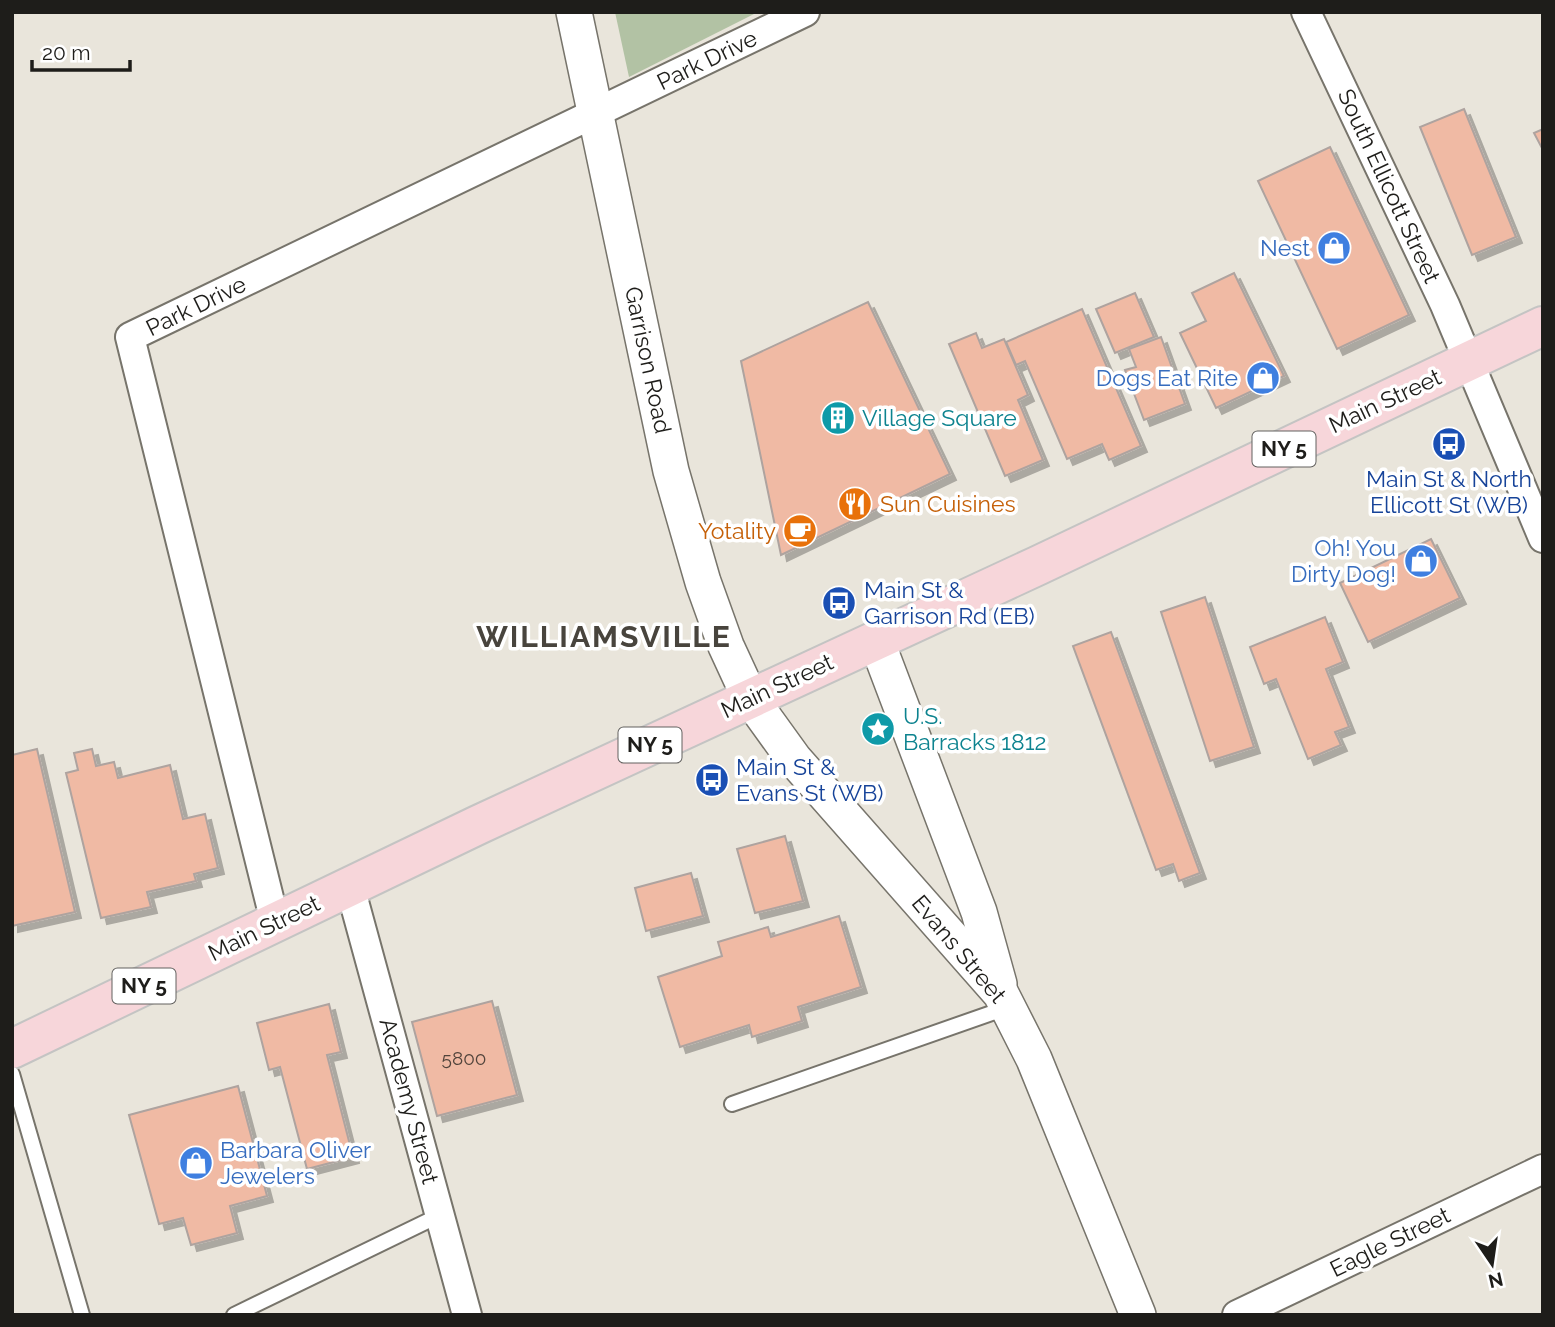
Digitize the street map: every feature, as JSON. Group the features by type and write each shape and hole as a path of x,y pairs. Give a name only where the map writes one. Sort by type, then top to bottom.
{"main road":[{"name":"Main Street","path":"12,1049 275,922 1543,326"}],"street":[{"name":"Garrison Road","path":"574,12 676,488 721,634 750,698"},
{"name":"Park Drive","path":"275,922 130,337 805,12"},
{"name":"South Ellicott Street","path":"1306,12 1440,293 1543,538"},
{"path":"876,640 979,912 1004,1001"},
{"name":"Evans Street","path":"750,698 794,759 1004,1001 1034,1059 1138,1315"},
{"name":"Academy Street","path":"350,887 465,1314"},
{"name":"Eagle Street","path":"1237,1315 1543,1169"}],"lane":[{"path":"732,1104 1004,1001"},
{"path":"12,1074 82,1315"},
{"path":"234,1315 440,1215"}],"green space":[{"path":"615,12 758,12 629,77"}],"building":[{"path":"1464,109 1516,237 1472,255 1420,127"},
{"path":"1543,129 1543,150 1534,133"},
{"name":"Nest","path":"1330,147 1409,315 1337,349 1258,181"},
{"path":"1234,273 1284,376 1216,408 1180,333 1206,321 1192,293"},
{"path":"1135,293 1154,337 1115,353 1096,309"},
{"name":"Village Square","path":"868,302 950,474 781,555 741,361"},
{"path":"1082,309 1141,446 1109,460 1102,444 1067,459 1025,361 1016,365 1006,342"},
{"path":"976,333 982,348 1004,339 1028,395 1018,400 1043,460 1005,476 949,344"},
{"path":"1161,337 1185,404 1144,420 1125,370 1136,367 1129,349"},
{"path":"1431,539 1460,598 1368,642 1340,583"},
{"path":"1205,597 1254,747 1210,761 1161,612"},
{"path":"1325,617 1343,662 1326,669 1349,727 1335,732 1341,745 1308,759 1276,679 1264,684 1250,647"},
{"path":"1111,632 1200,873 1179,881 1173,864 1156,870 1073,646"},
{"path":"37,749 75,912 12,926 12,755"},
{"path":"92,749 96,766 114,762 118,778 170,765 183,819 205,814 218,868 194,874 196,881 147,892 151,907 101,918 66,773 78,770 74,753"},
{"path":"785,836 803,901 755,913 737,849"},
{"path":"691,873 703,916 646,931 635,888"},
{"path":"839,916 861,987 798,1007 802,1021 752,1037 749,1025 680,1047 658,977 722,956 718,942 768,927 771,937"},
{"path":"492,1001 517,1095 437,1116 412,1022"},
{"path":"329,1004 341,1052 327,1055 353,1157 307,1169 280,1067 269,1070 257,1023"},
{"path":"238,1086 267,1196 230,1206 237,1233 191,1245 183,1218 159,1224 129,1115"}],"place":[{"name":"Nest","path":"1334,248"},
{"name":"Dogs Eat Rite","path":"1263,378"},
{"name":"Village Square","path":"838,418"},
{"name":"Main St & North Ellicott St (WB)","path":"1449,444"},
{"name":"Sun Cuisines","path":"855,504"},
{"name":"Yotality","path":"800,531"},
{"name":"Oh! You Dirty Dog!","path":"1421,561"},
{"name":"Main St & Garrison Rd (EB)","path":"839,603"},
{"name":"U.S. Barracks 1812","path":"878,729"},
{"name":"Main St & Evans St (WB)","path":"712,780"},
{"name":"Barbara Oliver Jewelers","path":"196,1163"}],"district":[{"name":"WILLIAMSVILLE","path":"604,637"}]}
